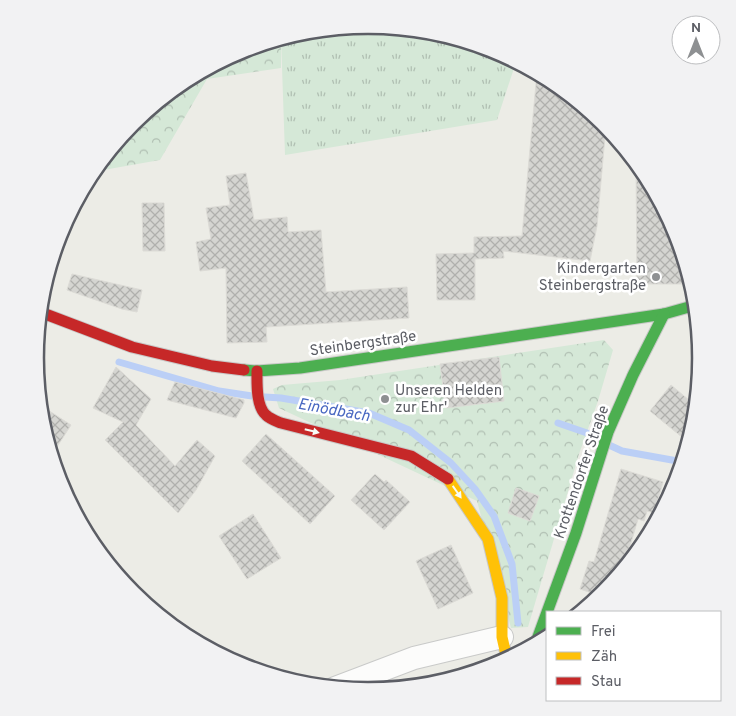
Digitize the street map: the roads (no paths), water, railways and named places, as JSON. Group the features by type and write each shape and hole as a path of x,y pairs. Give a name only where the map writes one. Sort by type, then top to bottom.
{"street":[{"name":"Steinbergstraße","path":"47,315 132,347 212,366 257,371 319,365 664,314 688,307"},
{"name":"Krottendorfer Straße","path":"549,611 576,533 600,452 633,375 664,314"},
{"path":"257,371 257,384 264,411 281,423 411,456 447,477 488,539 502,598 502,637 505,652"},
{"path":"351,682 414,658 502,637"}],"waterway":[{"name":"Einödbach","path":"119,362 219,391 252,396"},
{"name":"Einödbach","path":"265,397 369,413 409,430 451,463 475,489 494,516 512,564 518,623"},
{"name":"Einödbach","path":"558,423 587,433 600,440"},
{"name":"Einödbach","path":"609,445 622,451 675,461"}],"place":[{"name":"Kindergarten Steinbergstraße","path":"656,277"},
{"name":"Unseren Helden zur Ehr'","path":"385,399"}]}
